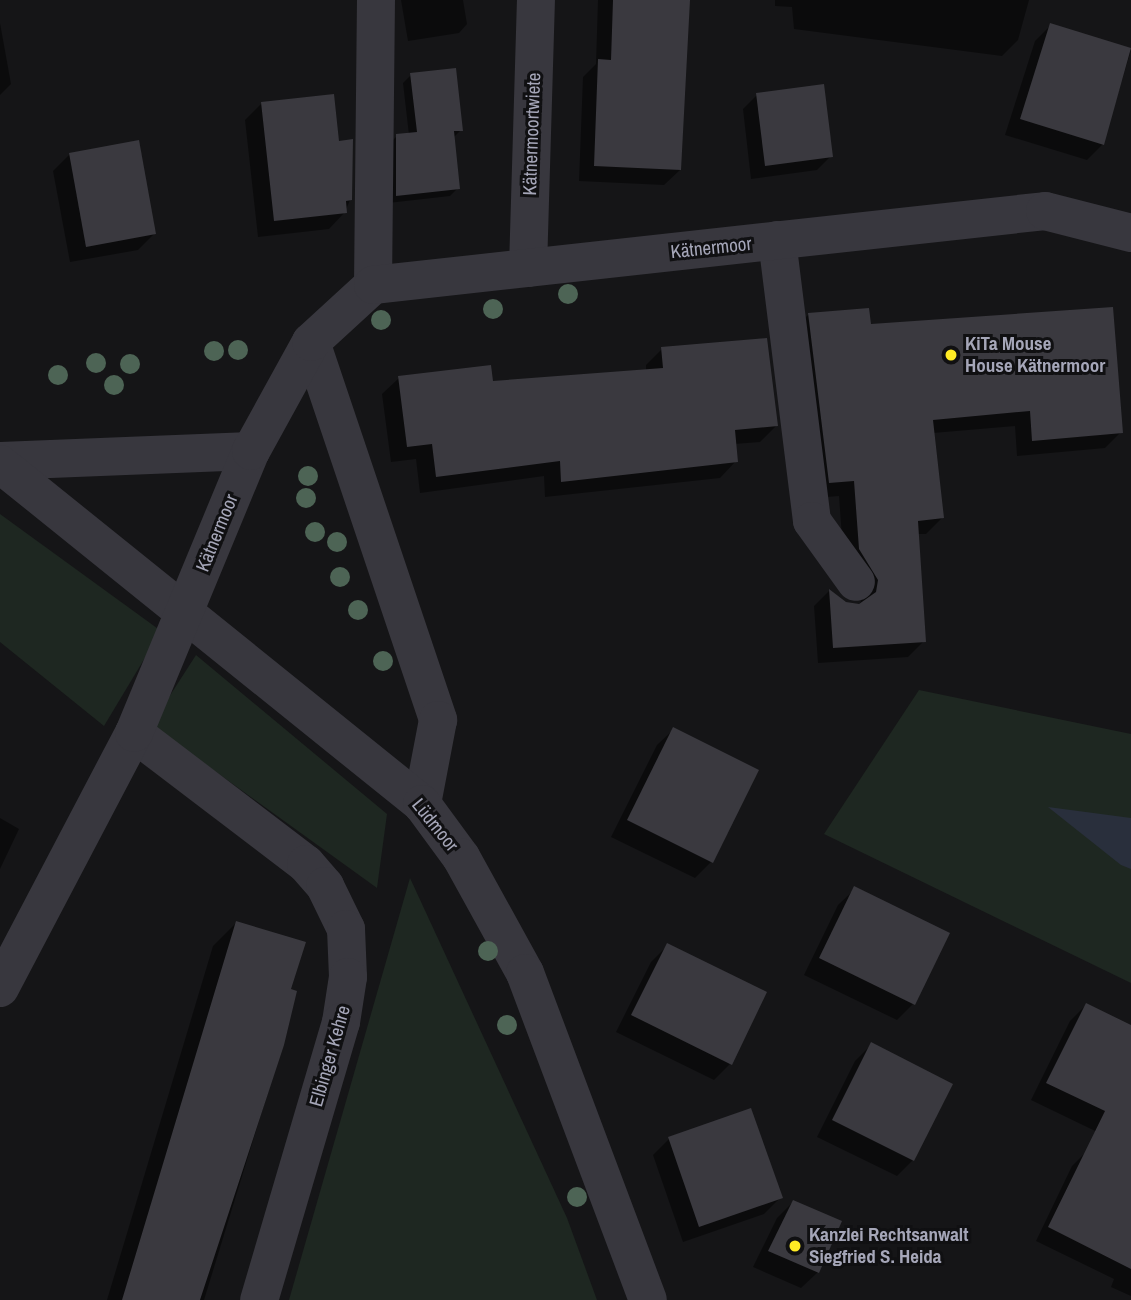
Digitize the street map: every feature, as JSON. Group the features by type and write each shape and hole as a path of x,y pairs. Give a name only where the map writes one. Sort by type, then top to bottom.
{"street":[{"path":"373,285 376,0"},
{"name":"Kätnermoortwiete","path":"528,268 536,0"},
{"name":"Kätnermoor","path":"185,614 251,451 311,342 373,285 1045,211 1131,233"},
{"path":"777,240 812,521 856,582"},
{"path":"311,342 438,720 422,804"},
{"path":"0,463 251,451"},
{"name":"Lüdmoor","path":"0,463 422,804 461,857 525,973 648,1300"},
{"path":"0,988 134,733 185,614"},
{"name":"Elbinger Kehre","path":"134,733 306,864 324,886 346,929 348,977 341,1022 258,1300"}],"shaded area":[{"path":"0,514 161,631 104,726 0,642"},
{"path":"196,655 387,814 377,888 151,725"},
{"path":"919,690 1131,734 1131,983 824,834"},
{"path":"410,878 567,1218 597,1300 289,1300"}],"water":[{"path":"1048,807 1131,818 1131,869 1121,865"}],"building":[{"path":"613,0 690,0 681,170 594,166 598,59 611,60"},
{"path":"1050,23 1131,48 1104,145 1020,119"},
{"path":"456,68 463,131 454,131 460,189 396,196 396,134 417,132 410,73"},
{"path":"824,84 833,157 765,166 756,93"},
{"path":"334,94 339,141 353,139 352,200 346,201 347,213 274,221 261,102"},
{"path":"139,140 156,234 86,247 69,153"},
{"path":"1113,307 1123,433 1032,441 1030,411 933,420 944,518 918,521 926,642 833,648 829,589 846,602 859,604 876,592 878,580 859,549 854,481 829,483 808,313 869,308 871,324"},
{"path":"767,338 778,426 735,430 738,462 561,482 560,461 436,477 432,444 407,447 398,376 491,365 493,381 663,368 661,347"},
{"path":"673,727 759,770 713,863 627,820"},
{"path":"854,886 950,933 915,1005 819,958"},
{"path":"236,921 306,942 291,989 297,991 284,1045 200,1300 122,1300"},
{"path":"667,943 767,992 732,1065 631,1015"},
{"path":"1086,1003 1131,1025 1131,1269 1048,1227 1105,1111 1046,1083"},
{"path":"871,1042 953,1084 914,1161 832,1120"},
{"path":"751,1108 783,1198 699,1227 668,1137"},
{"path":"793,1200 842,1221 819,1273 768,1251"}],"place":[{"name":"KiTa Mouse House Kätnermoor","path":"951,355"},
{"name":"Kanzlei Rechtsanwalt Siegfried S. Heida","path":"795,1246"}]}
